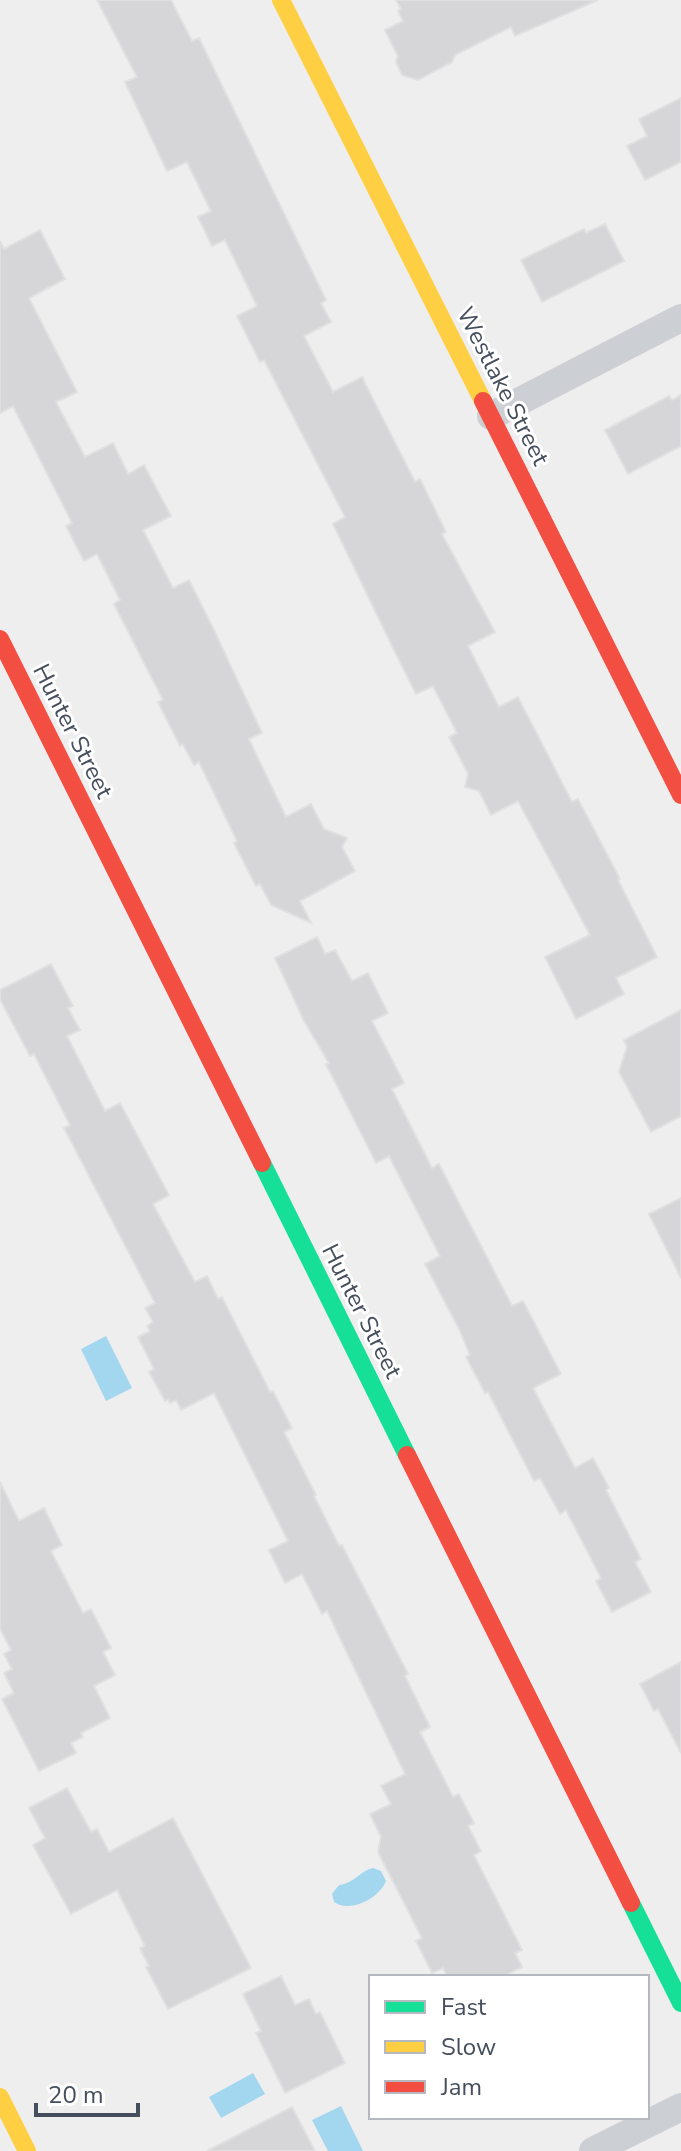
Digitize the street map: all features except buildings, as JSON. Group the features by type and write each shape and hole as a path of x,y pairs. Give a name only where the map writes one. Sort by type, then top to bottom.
{"street":[{"name":"Westlake Street","path":"281,0 681,795"},
{"path":"491,416 681,318"},
{"name":"Hunter Street","path":"0,639 681,2003"},
{"path":"0,2097 27,2151"},
{"path":"593,2151 681,2107"}],"water":[{"path":"106,1336 132,1388 106,1401 81,1349"},
{"path":"373,1868 381,1871 386,1881 377,1893 356,1905 334,1902 332,1894 339,1885"},
{"path":"253,2073 265,2094 221,2118 209,2097"},
{"path":"341,2106 363,2151 328,2151 312,2120"}],"traffic: fast":[{"path":"262,1163 407,1455"},
{"path":"631,1903 681,2003"}],"traffic: slow":[{"path":"281,0 483,401"},
{"path":"0,2097 27,2151"}],"traffic: jam":[{"path":"483,401 681,795"},
{"path":"0,639 262,1163"},
{"path":"407,1455 631,1903"}]}
